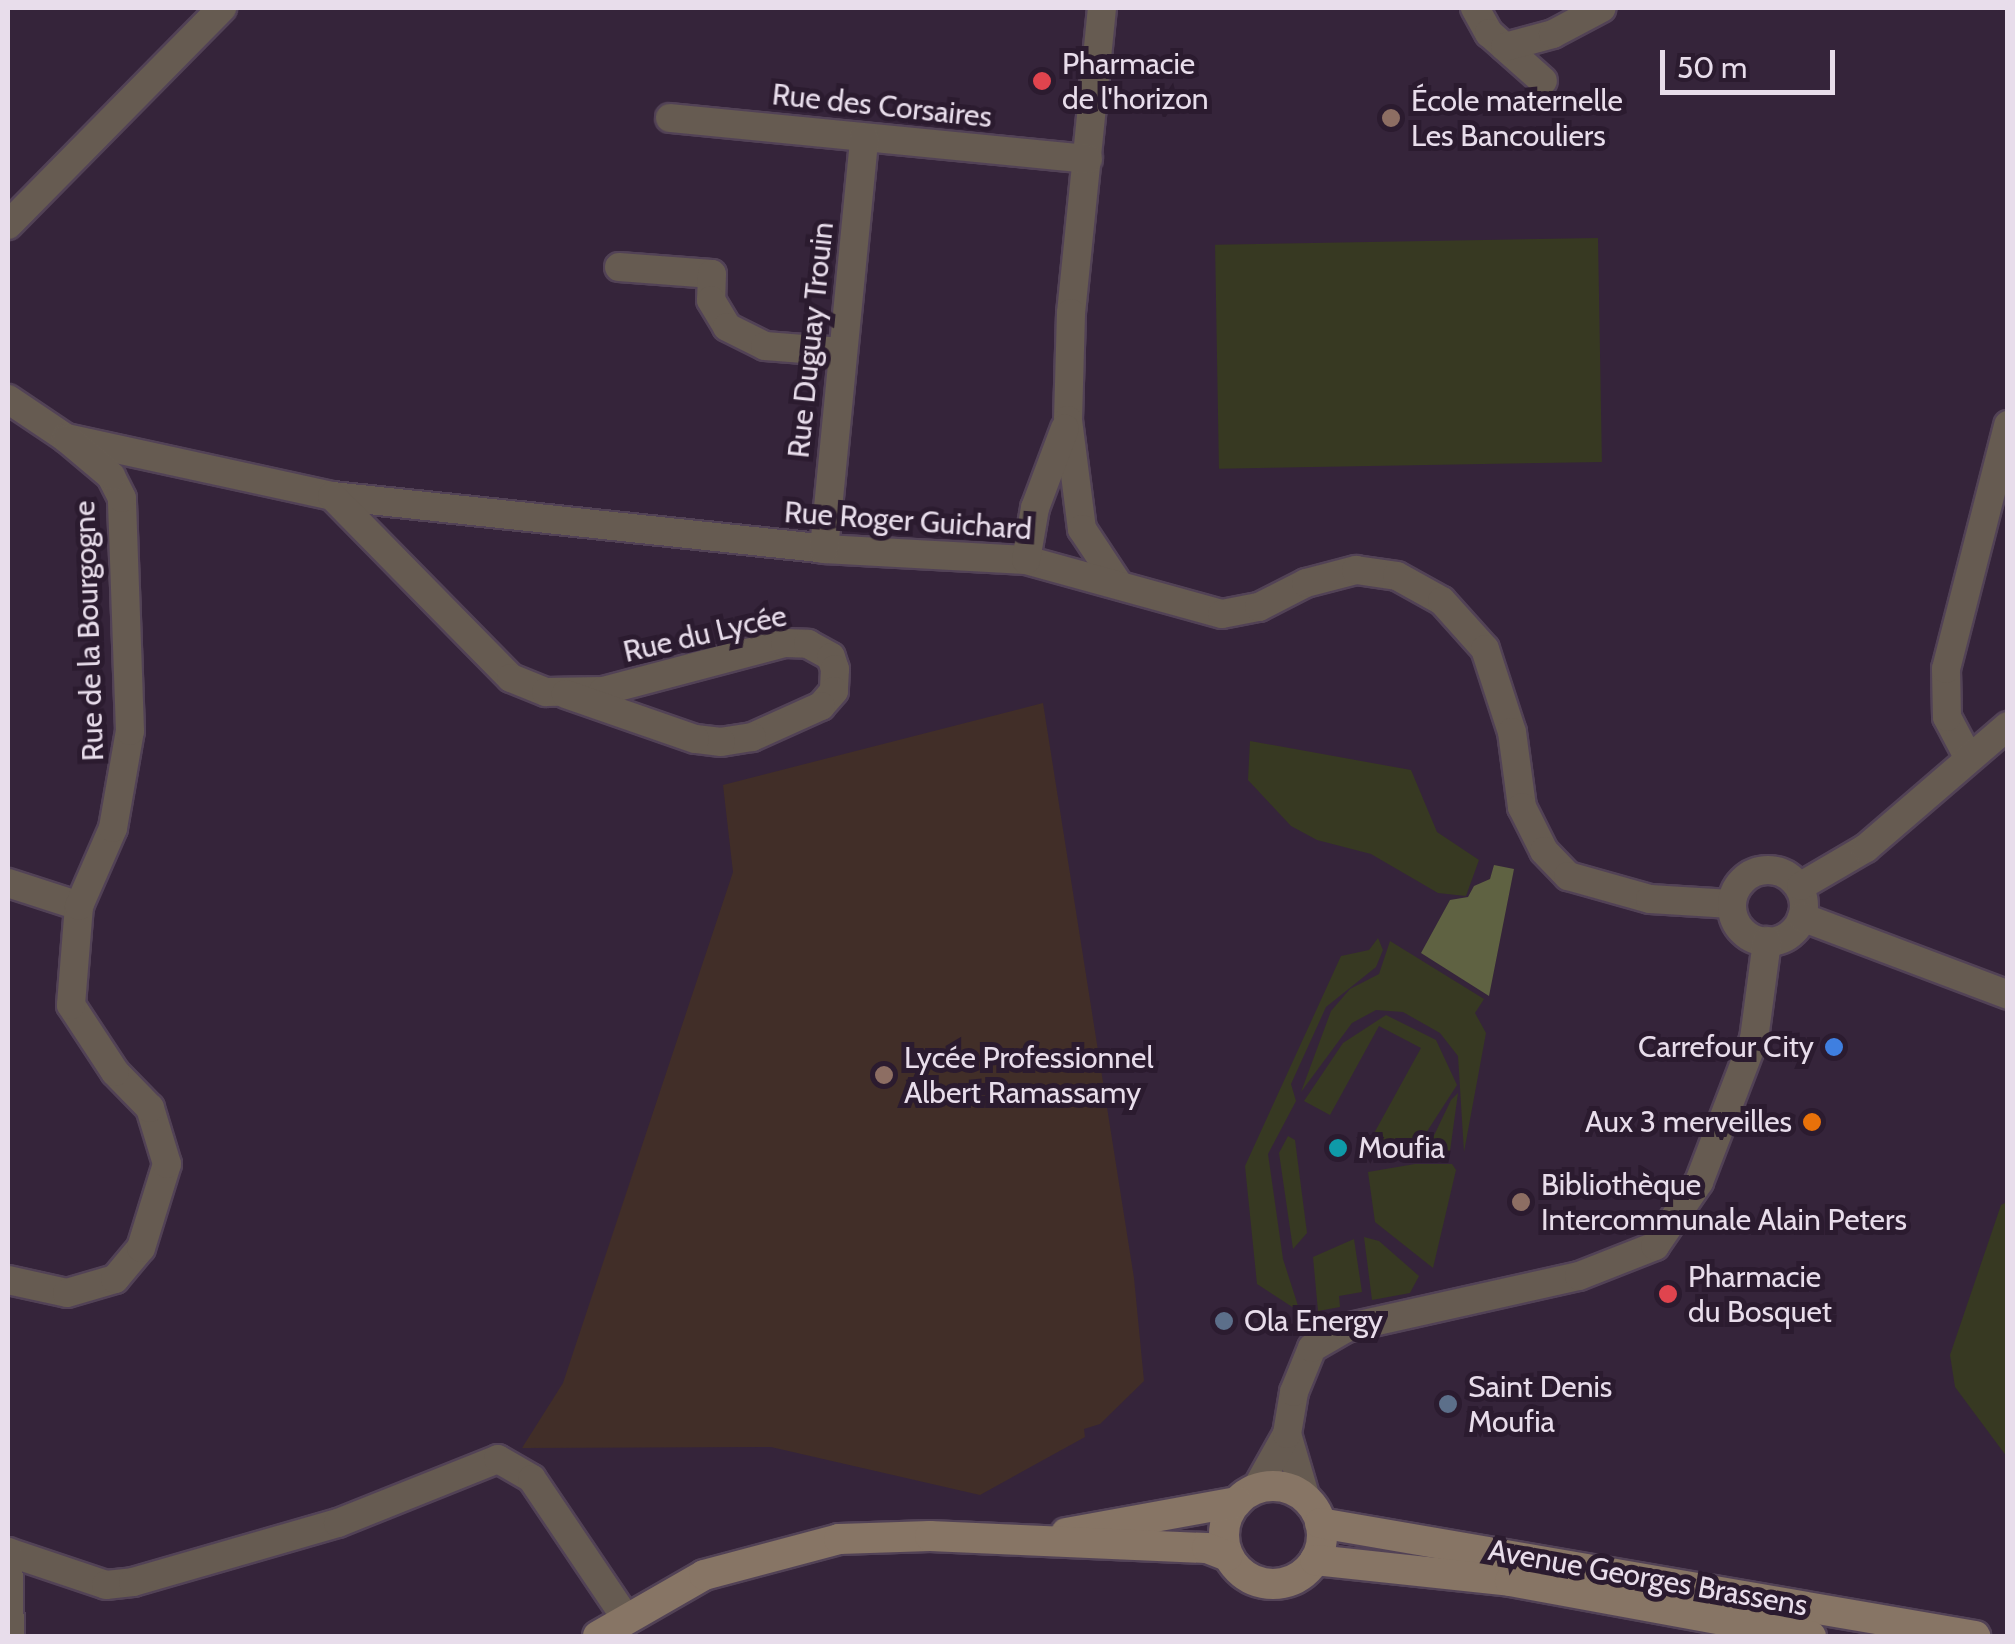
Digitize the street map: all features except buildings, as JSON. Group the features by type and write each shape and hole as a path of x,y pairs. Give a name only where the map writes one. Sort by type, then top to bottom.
{"street":[{"path":"8,225 222,8"},
{"path":"1102,8 1068,420 1082,530 1119,585"},
{"path":"1475,8 1505,47 1542,81"},
{"path":"1505,47 1553,34 1602,8"},
{"name":"Rue des Corsaires","path":"670,118 1088,159"},
{"name":"Rue Duguay Trouin","path":"824,548 864,138"},
{"path":"619,266 712,274 711,300 726,327 765,346 842,352"},
{"name":"Rue Roger Guichard","path":"8,398 66,438 332,496 824,548 1040,564 1222,614 1259,607 1306,582 1356,570 1422,586 1468,623 1485,649 1512,732 1522,806 1544,851 1568,876 1650,899 1731,904"},
{"path":"1040,564 1035,508 1068,420"},
{"path":"1967,755 1947,717 1946,668 2008,425"},
{"name":"Rue de la Bourgogne","path":"8,1280 67,1292 115,1279 141,1248 166,1164 150,1108 115,1072 70,1005 79,906 126,780 130,712 122,498 111,476 66,438"},
{"name":"Rue du Lycée","path":"332,496 511,678 721,742 752,737 821,706 834,691 835,669 830,656 808,644 785,643 603,691 566,694"},
{"path":"1040,564 1082,530"},
{"path":"1801,886 1877,839 1967,755 2008,726"},
{"path":"1762,872 1801,886 1802,917 1795,932 1767,941 1754,940 1737,926 1731,904 1741,884 1762,872"},
{"path":"8,883 79,906"},
{"path":"1802,917 2008,995"},
{"path":"1287,1434 1313,1511 1315,1560 1291,1581 1275,1584 1252,1580 1228,1556 1222,1541 1246,1495 1287,1434 1294,1392 1312,1348 1346,1328 1580,1276 1655,1246 1699,1182 1754,1038 1767,941"},
{"path":"10,1636 8,1552 106,1585 132,1582 338,1523 498,1459 532,1479 625,1617"},
{"path":"1028,1541 1282,1487 1313,1511"},
{"name":"Avenue Georges Brassens","path":"1313,1511 1975,1636"},
{"path":"598,1636 625,1617 704,1575 839,1539 1207,1548 1228,1556"},
{"name":"Avenue Georges Brassens","path":"1315,1560 1510,1581 1811,1636"}],"shaded area":[{"name":"Lycée Professionnel Albert Ramassamy","path":"1043,703 1134,1278 1144,1381 1100,1424 1084,1429 1085,1437 980,1495 771,1447 522,1448 563,1383 733,872 723,785"}],"green space":[{"path":"1598,238 1602,462 1219,469 1215,245"},
{"path":"1250,741 1411,770 1437,832 1479,860 1466,896 1438,893 1371,854 1317,840 1291,826 1248,780"},
{"path":"1494,865 1514,869 1489,996 1421,953 1450,900 1468,897 1474,886 1490,879"},
{"path":"1378,938 1383,950 1376,967 1326,1007 1291,1084 1296,1101 1268,1154 1283,1259 1300,1312 1257,1284 1245,1166 1341,956 1369,950"},
{"path":"1390,941 1484,999 1475,1013 1486,1033 1464,1152 1458,1056 1440,1033 1403,1012 1376,1010 1352,1023 1301,1092 1331,1011 1350,989 1379,974"},
{"path":"1386,1015 1436,1040 1457,1085 1415,1150 1378,1155 1383,1144 1372,1137 1421,1048 1379,1026 1330,1115 1304,1101 1343,1043"},
{"path":"1458,1093 1450,1151 1427,1150 1451,1100"},
{"path":"1288,1136 1295,1140 1307,1233 1293,1249 1279,1153"},
{"path":"1415,1164 1452,1164 1456,1170 1433,1268 1375,1222 1368,1172"},
{"path":"2007,1202 2007,1457 1955,1387 1950,1355 2001,1205"},
{"path":"1364,1237 1379,1241 1419,1276 1410,1293 1372,1300"},
{"path":"1354,1239 1362,1292 1339,1296 1340,1307 1318,1311 1313,1257"}],"place":[{"name":"Pharmacie de l'horizon","path":"1042,81"},
{"name":"École maternelle Les Bancouliers","path":"1391,118"},
{"name":"Carrefour City","path":"1834,1047"},
{"name":"Lycée Professionnel Albert Ramassamy","path":"884,1075"},
{"name":"Aux 3 merveilles","path":"1812,1122"},
{"name":"Moufia","path":"1338,1148"},
{"name":"Bibliothèque Intercommunale Alain Peters","path":"1521,1202"},
{"name":"Pharmacie du Bosquet","path":"1668,1294"},
{"name":"Ola Energy","path":"1224,1321"},
{"name":"Saint Denis Moufia","path":"1448,1404"}]}
